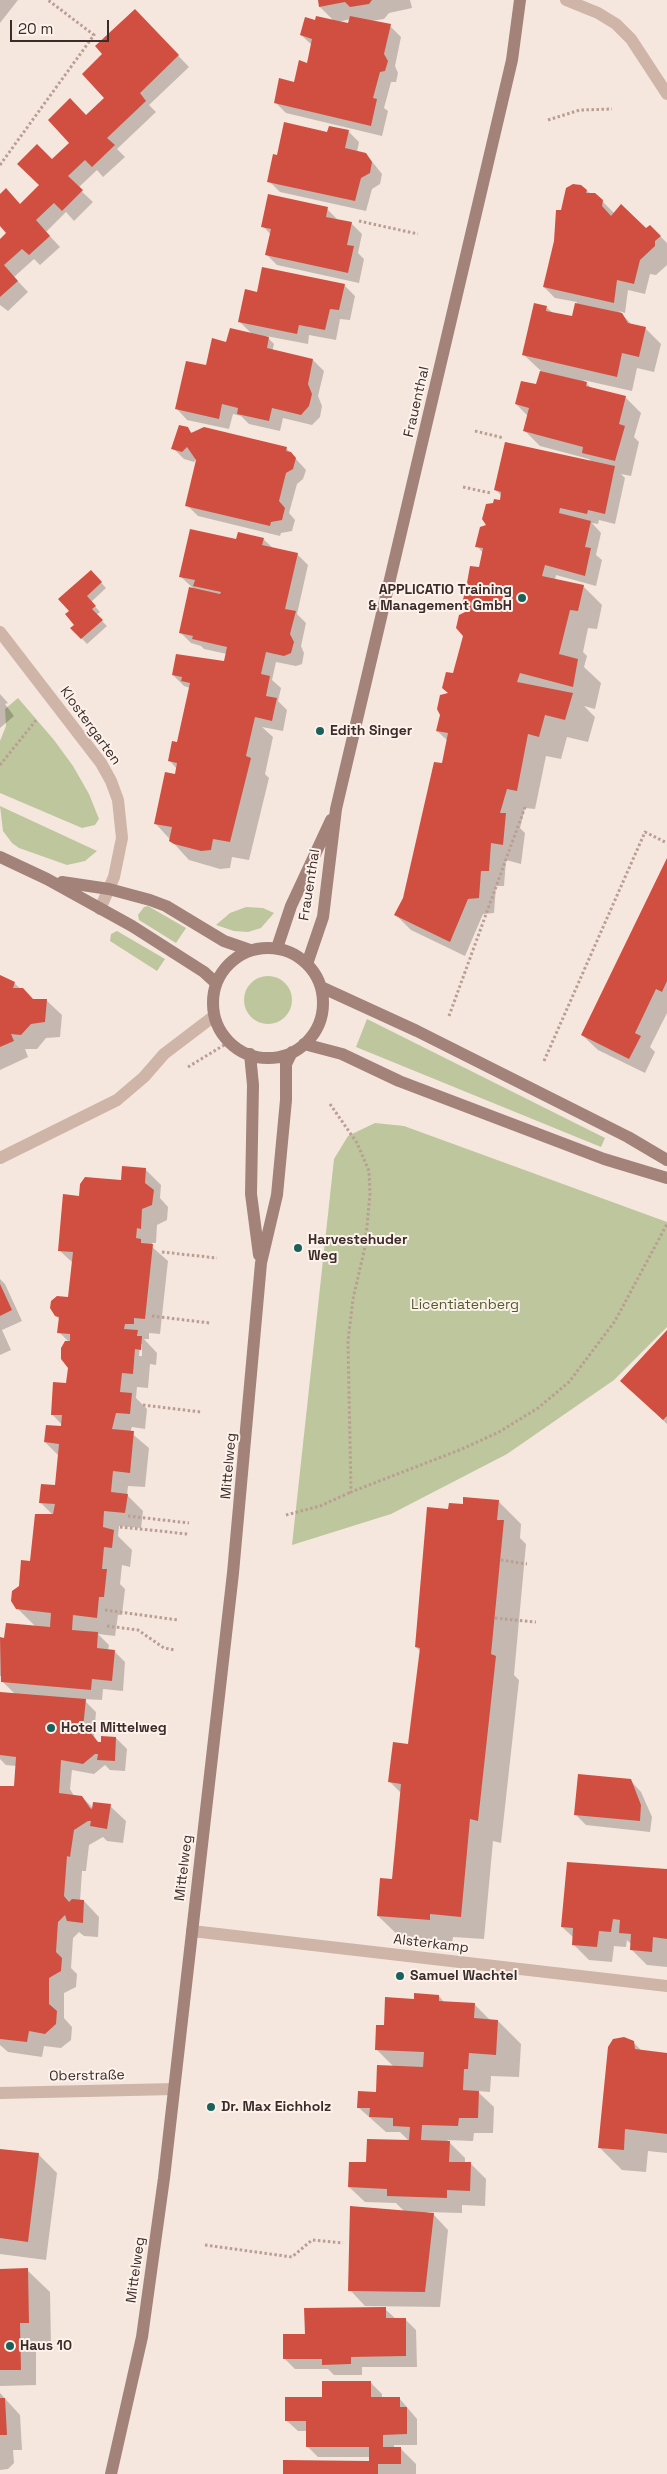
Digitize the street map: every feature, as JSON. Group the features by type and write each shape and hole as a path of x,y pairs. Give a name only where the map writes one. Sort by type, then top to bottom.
{"street":[{"name":"Frauenthal","path":"307,964 323,918 336,809 512,60 520,0"},
{"path":"566,0 616,24 631,39 667,94"},
{"name":"Klostergarten","path":"0,632 101,762 118,800 122,838 118,864 100,909"},
{"name":"Frauenthal","path":"277,948 291,906 336,809"},
{"path":"0,857 47,879 157,942 204,972 216,983"},
{"path":"47,879 82,887 132,894 166,906 224,940 250,950 277,948 294,954 307,964 316,976 321,987 323,1005 320,1020 314,1033 304,1044 292,1052 271,1058 250,1054 229,1042 218,1026 214,1016 213,999 216,983 230,963 250,950"},
{"path":"321,987 417,1031 628,1137 667,1160"},
{"path":"0,1158 117,1100 144,1077 164,1054 214,1016"},
{"path":"304,1044 342,1054 399,1081 604,1159 667,1178"},
{"name":"Mittelweg","path":"112,2474 142,2338 174,2089 235,1553 260,1263 277,1195 286,1100 286,1064 292,1052"},
{"name":"Mittelweg","path":"250,1054 253,1085 251,1194 260,1263"},
{"name":"Alsterkamp","path":"192,1931 667,1986"},
{"name":"Oberstraße","path":"0,2093 174,2089"}],"path":[{"path":"0,165 94,36 48,0"},
{"path":"548,120 580,110 612,109"},
{"path":"359,221 418,234"},
{"path":"475,431 504,438"},
{"path":"463,487 491,493"},
{"path":"0,766 41,714"},
{"path":"449,1016 525,807"},
{"path":"544,1061 646,832 667,843"},
{"path":"330,1104 357,1143 369,1171 370,1194 364,1247 353,1299 348,1341 351,1492"},
{"path":"286,1515 320,1506 462,1449 499,1432 538,1408 569,1382 615,1321 667,1224"},
{"path":"162,1252 217,1258"},
{"path":"152,1316 210,1323"},
{"path":"143,1405 201,1412"},
{"path":"128,1516 189,1522"},
{"path":"120,1527 188,1534"},
{"path":"500,1560 527,1564"},
{"path":"105,1610 178,1620"},
{"path":"495,1618 536,1622"},
{"path":"107,1626 138,1630 164,1648 175,1650"},
{"path":"205,2245 292,2257 312,2240 343,2243"}],"green space":[{"path":"18,698 54,740 73,766 89,794 99,819 95,825 82,828 0,793 0,741 6,726 5,709"},
{"path":"0,806 97,851 85,861 67,865 19,848 12,843 3,831"},
{"path":"148,906 186,928 176,943 139,920 138,915 144,907"},
{"path":"246,907 263,908 274,913 261,928 248,932 234,931 216,925 230,913"},
{"path":"117,931 165,959 157,971 110,941 111,934"},
{"path":"263,976 273,976 285,983 292,995 292,1005 285,1017 273,1024 263,1024 255,1020 248,1013 244,1005 244,995 248,987 255,980"},
{"path":"367,1019 605,1138 601,1147 356,1047"},
{"name":"Licentiatenberg","path":"375,1123 404,1126 667,1222 667,1327 614,1380 507,1454 391,1514 292,1545 334,1159 348,1136"}],"building":[{"path":"318,0 372,0 369,4 350,7 345,2 319,7"},
{"path":"135,9 179,55 140,93 146,101 107,138 115,145 92,167 85,160 68,176 83,190 62,211 54,203 36,220 50,236 29,255 22,249 4,265 18,281 0,297 0,239 6,233 0,226 0,194 6,188 20,204 39,185 17,164 37,144 52,159 69,143 48,120 70,98 86,115 104,98 82,74 102,54 95,46"},
{"path":"316,16 348,23 350,16 391,24 384,54 388,61 385,71 380,72 373,98 377,99 371,126 274,103 279,78 294,82 299,60 307,63 312,39 300,35 305,17 315,20"},
{"path":"284,122 327,132 329,126 349,130 345,148 366,153 372,162 370,173 361,178 355,201 267,182 273,154 277,155"},
{"path":"573,184 581,185 587,190 586,193 595,193 603,200 602,206 611,216 621,204 646,228 650,225 661,236 655,241 655,246 640,260 634,284 617,280 614,303 543,287 554,241 556,210 561,210 566,188"},
{"path":"268,194 328,207 326,217 352,222 347,245 354,246 348,273 265,255 271,229 261,227"},
{"path":"262,267 345,284 339,310 330,309 325,330 299,325 297,334 238,322 245,289 257,292"},
{"path":"534,303 547,306 546,311 572,316 575,303 622,313 628,323 646,327 639,357 622,353 617,377 522,355"},
{"path":"230,328 269,337 267,348 313,359 308,384 312,394 309,406 301,415 272,408 269,421 237,414 238,408 222,404 219,419 175,409 186,361 206,365 212,338 226,342"},
{"path":"540,371 587,382 586,386 626,396 619,424 625,426 615,461 582,453 583,447 523,431 529,408 515,404 521,381 536,384"},
{"path":"179,425 188,427 191,433 204,427 287,447 286,451 291,452 296,458 293,469 286,473 279,501 285,508 282,520 271,522 270,526 185,506 196,460 187,447 182,452 171,449"},
{"path":"505,442 615,466 605,514 588,510 587,514 560,508 559,513 591,521 585,547 591,548 585,576 545,565 542,576 584,585 578,611 570,610 559,654 578,659 573,687 520,673 517,682 573,693 565,720 545,715 539,737 528,734 517,791 507,789 500,813 506,813 503,845 491,843 489,871 481,871 479,898 468,899 450,942 394,915 403,898 434,762 442,763 448,733 436,731 440,715 437,709 440,695 448,693 442,688 446,672 453,673 463,636 456,628 459,615 469,610 462,604 465,591 471,588 467,583 470,566 479,567 483,548 475,547 480,527 486,525 482,519 486,504 493,503 494,499 500,500 501,492 494,490"},
{"path":"190,529 236,539 238,532 264,538 262,545 298,553 285,609 296,611 290,634 294,642 291,653 284,656 266,652 261,674 270,676 266,696 277,698 272,721 255,717 246,756 251,758 230,842 213,839 211,850 201,851 174,844 169,841 172,827 154,824 165,772 175,774 177,763 168,761 172,741 177,742 190,683 181,681 182,677 172,675 176,654 224,661 227,647 192,639 193,636 179,633 189,587 220,594 221,592 193,586 195,580 179,577"},
{"path":"91,570 102,582 87,596 96,606 92,609 103,620 81,639 70,628 74,625 65,614 69,611 58,599"},
{"path":"667,858 667,981 662,992 656,989 635,1033 641,1036 629,1059 581,1035"},
{"path":"0,975 15,982 13,988 23,988 33,999 47,999 45,1022 31,1024 21,1035 11,1034 14,1041 0,1047"},
{"path":"122,1166 146,1168 145,1183 154,1190 152,1205 142,1209 141,1229 137,1228 136,1238 141,1239 141,1243 153,1244 145,1319 134,1318 134,1324 125,1324 124,1329 138,1330 137,1336 142,1336 141,1350 135,1349 133,1374 122,1373 120,1392 132,1393 130,1414 116,1413 112,1429 134,1431 130,1473 113,1471 111,1492 128,1494 125,1513 104,1511 103,1527 114,1530 112,1548 104,1547 102,1569 107,1569 104,1597 99,1597 97,1618 73,1615 72,1630 98,1632 97,1648 115,1650 112,1681 92,1679 91,1690 1,1682 0,1637 4,1638 6,1623 50,1627 51,1613 16,1609 11,1601 12,1591 19,1586 21,1560 30,1561 35,1514 53,1514 55,1504 39,1503 41,1484 55,1485 59,1444 44,1442 46,1425 61,1426 62,1415 51,1415 53,1382 66,1383 68,1368 61,1359 61,1348 65,1341 70,1341 70,1334 57,1333 59,1317 55,1316 50,1308 51,1301 57,1296 68,1297 73,1252 58,1251 63,1194 79,1196 80,1184 85,1177 121,1180"},
{"path":"0,1284 12,1310 0,1316"},
{"path":"667,1330 667,1416 663,1420 620,1381"},
{"path":"463,1497 499,1500 497,1520 504,1520 491,1654 496,1656 478,1821 470,1819 461,1917 430,1914 430,1920 377,1916 380,1878 392,1879 401,1784 388,1782 393,1742 408,1744 420,1648 415,1647 427,1507 448,1509 449,1503 463,1504"},
{"path":"0,1692 86,1699 83,1728 87,1728 86,1732 90,1732 98,1742 101,1742 101,1736 116,1737 115,1761 97,1760 98,1754 95,1754 83,1764 61,1760 59,1793 82,1796 92,1809 93,1802 111,1804 107,1829 90,1826 91,1821 88,1821 74,1830 70,1857 67,1856 64,1896 69,1902 72,1899 84,1900 83,1923 67,1921 65,1915 58,1922 56,1952 62,1958 61,1971 49,1978 49,2004 57,2011 56,2024 45,2034 29,2031 27,2042 0,2039 0,1786 14,1786 16,1757 0,1755"},
{"path":"578,1774 631,1779 641,1805 640,1821 574,1815"},
{"path":"567,1862 667,1869 667,1939 653,1937 652,1952 630,1950 631,1934 619,1933 620,1920 613,1919 611,1932 599,1931 597,1947 572,1945 573,1928 561,1927"},
{"path":"414,1993 439,1995 439,2001 475,2003 474,2018 498,2020 496,2055 469,2053 468,2069 464,2069 463,2090 479,2091 478,2118 459,2118 458,2126 422,2125 421,2140 450,2141 449,2162 471,2162 470,2191 447,2190 447,2198 387,2196 387,2189 348,2187 349,2162 366,2162 367,2139 409,2140 410,2127 393,2126 393,2118 369,2117 370,2108 357,2108 358,2091 376,2092 377,2065 423,2067 424,2052 375,2050 376,2025 384,2025 385,1997 414,1999"},
{"path":"624,2037 634,2041 635,2049 667,2053 667,2134 625,2129 624,2150 598,2148 608,2047 613,2039"},
{"path":"0,2149 39,2153 28,2242 0,2238"},
{"path":"350,2206 434,2213 425,2292 348,2291"},
{"path":"28,2268 29,2323 20,2323 21,2370 0,2370 0,2269"},
{"path":"386,2307 386,2318 406,2318 406,2356 351,2357 351,2364 322,2365 322,2359 283,2359 283,2334 305,2334 304,2308"},
{"path":"322,2381 371,2381 371,2397 400,2397 400,2407 407,2407 407,2434 383,2435 383,2447 401,2447 401,2464 378,2464 378,2474 283,2474 283,2460 369,2461 369,2447 306,2447 306,2421 285,2421 285,2397 322,2397"},
{"path":"0,2398 5,2398 7,2435 0,2435"}],"place":[{"name":"APPLICATIO Training & Management GmbH","path":"522,598"},
{"name":"Edith Singer","path":"320,731"},
{"name":"Harvestehuder Weg","path":"298,1248"},
{"name":"Hotel Mittelweg","path":"51,1728"},
{"name":"Samuel Wachtel","path":"400,1976"},
{"name":"Dr. Max Eichholz","path":"211,2107"},
{"name":"Haus 10","path":"10,2346"}]}
